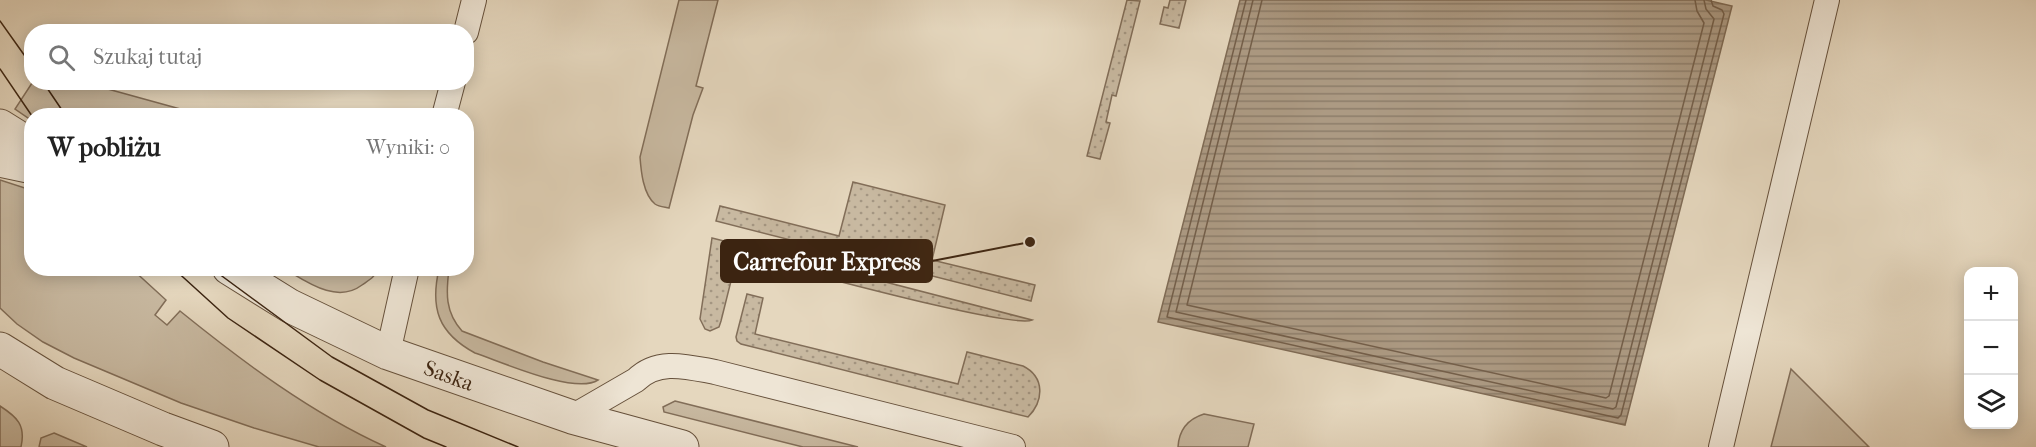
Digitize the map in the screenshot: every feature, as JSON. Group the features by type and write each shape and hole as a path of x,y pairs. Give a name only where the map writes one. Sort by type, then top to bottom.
{"street":[{"path":"0,126 24,141"},
{"path":"0,160 24,165"},
{"name":"Saska","path":"242,276 290,306 388,353 572,417 682,447"},
{"path":"0,350 55,383 212,447"}],"lane":[{"path":"468,24 474,0"},
{"path":"1721,447 1827,0"},
{"path":"446,108 451,90"},
{"path":"388,353 405,276"},
{"path":"572,417 636,380 643,373 654,368 681,365 1012,447"}],"shaded area":[{"path":"679,0 718,0 696,86 703,88 693,115 669,208 655,204 651,200 643,182 640,157"},
{"path":"1127,0 1140,1 1116,96 1112,95 1106,122 1110,123 1100,159 1087,156"},
{"path":"1170,0 1186,0 1179,28 1160,24 1164,7 1168,8"},
{"path":"27,90 111,90 177,108 24,108 24,115 15,109"},
{"path":"0,180 24,188 24,276 140,276 166,300 155,315 167,325 180,311 278,385 331,419 386,447 319,447 181,403 74,358 43,342 17,324 0,308"},
{"path":"853,182 945,205 932,260 1035,285 1031,301 716,221 720,206 839,236"},
{"path":"712,238 740,245 719,327 710,331 705,329 700,319"},
{"path":"758,249 1032,320 985,316 756,260"},
{"path":"296,276 373,276 362,285 343,292 322,289"},
{"path":"438,276 448,276 448,302 452,317 462,331 598,380 587,384 556,380 538,376 475,353 452,337 445,328 437,307"},
{"path":"747,294 763,298 755,334 958,384 967,352 1023,366 1030,371 1035,376 1040,390 1037,404 1028,417 741,344 736,337"},
{"path":"1791,369 1869,447 1771,447"},
{"path":"675,401 858,447 803,447 664,412 663,407"},
{"path":"0,406 19,422 22,433 21,447 0,447"},
{"path":"1204,414 1254,424 1248,447 1178,447 1180,435 1185,426"},
{"path":"54,433 87,447 39,447 41,438"}],"water":[{"path":"1240,0 1706,0 1732,6 1625,425 1158,322"}],"tram line":[{"path":"0,21 24,55"},
{"path":"0,69 27,108"},
{"path":"48,90 61,108"},
{"path":"182,276 228,318 320,380 424,438 446,447"},
{"path":"222,276 332,357 428,410 518,447"}],"place":[{"name":"Carrefour Express","path":"1030,242"}]}
